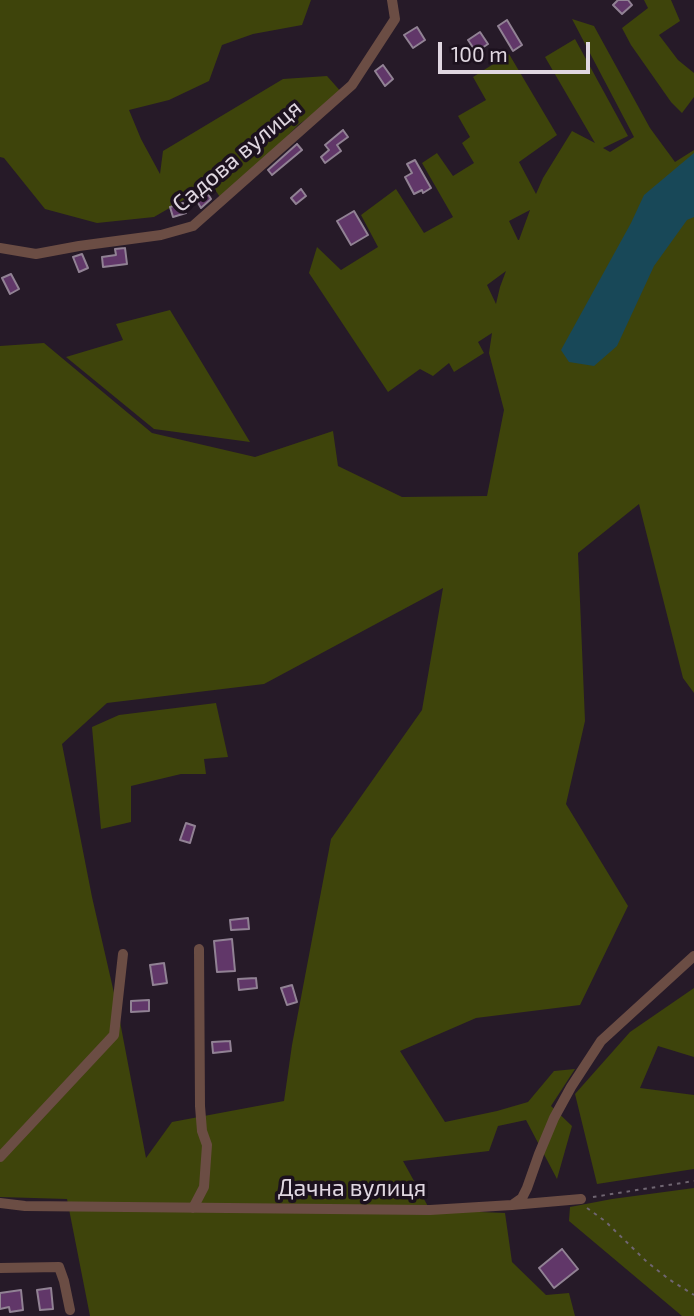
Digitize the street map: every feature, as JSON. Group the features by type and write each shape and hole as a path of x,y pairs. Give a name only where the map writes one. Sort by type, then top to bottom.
{"street":[{"name":"Садова вулиця","path":"0,248 37,254 161,235 193,226 352,85 395,19 392,0"},
{"path":"192,1208 204,1187 206,1145 200,1106 199,949"},
{"path":"0,1157 114,1035 122,954"},
{"path":"512,1205 522,1198 554,1118 601,1041 694,956"},
{"name":"Дачна вулиця","path":"0,1203 25,1206 430,1210 581,1199"},
{"path":"0,1268 59,1267 70,1310"}],"path":[{"path":"694,1181 581,1199 584,1206 606,1220 647,1262 694,1296"}],"green space":[{"path":"0,0 311,0 302,25 253,34 222,45 209,81 169,100 129,110 160,174 163,151 283,79 327,76 343,94 298,125 220,197 211,184 154,217 97,223 45,209 4,158 0,157"},
{"path":"644,0 671,0 680,21 659,35 678,60 694,73 694,97 682,113 671,102 622,28 648,8"},
{"path":"572,19 594,26 650,128 675,162 694,150 694,693 683,678 639,504 578,553 585,721 566,804 628,906 580,1005 476,1018 400,1051 445,1122 528,1102 554,1071 575,1069 551,1106 572,1126 557,1179 526,1120 498,1126 489,1151 403,1161 430,1210 505,1213 512,1262 546,1295 569,1293 575,1316 90,1316 67,1199 0,1197 0,346 44,343 152,433 255,457 333,431 338,466 402,497 487,496 504,410 489,353 492,333 478,342 484,353 454,372 449,363 433,376 420,369 388,392 309,273 317,247 341,270 378,247 361,215 396,189 424,233 453,217 422,163 437,153 453,176 474,163 462,143 470,137 458,116 486,100 473,77 509,54 557,135 519,162 536,194 572,131 595,143 545,57 575,39 628,136 603,148 610,152 634,137","holes":["530,210 519,240 518,240 509,221","506,271 496,304 487,285","443,588 422,710 331,839 284,1101 172,1122 146,1158 62,744 107,703 264,684"]},
{"path":"170,310 250,442 154,429 66,357 123,340 116,324"},
{"path":"216,703 228,757 204,759 206,774 181,774 131,786 131,822 101,829 92,727 119,715"},
{"path":"694,988 694,1057 658,1046 640,1088 694,1095 694,1169 597,1184 575,1094 630,1032"},
{"path":"694,1188 694,1316 682,1316 569,1221 570,1207"}],"water":[{"path":"694,153 694,217 687,220 654,266 617,346 594,366 569,362 561,350 644,195"}],"building":[{"path":"618,0 628,0 632,5 622,14 613,5"},
{"path":"507,20 522,45 513,51 498,26"},
{"path":"417,27 425,40 413,48 404,35"},
{"path":"480,32 488,44 476,52 468,40"},
{"path":"383,65 393,79 385,86 375,71"},
{"path":"343,130 348,137 337,145 341,151 325,163 321,157 329,150 325,145"},
{"path":"297,144 302,150 272,175 268,170"},
{"path":"415,160 431,188 414,194 405,177 412,173 407,164"},
{"path":"205,189 211,199 201,208 194,196"},
{"path":"301,189 306,196 296,204 291,198"},
{"path":"183,203 186,213 173,217 170,207"},
{"path":"354,211 368,235 351,245 337,221"},
{"path":"125,248 127,264 103,267 102,257 116,255 115,249"},
{"path":"82,254 88,268 79,272 73,257"},
{"path":"11,274 19,289 10,294 2,278"},
{"path":"186,823 195,826 190,843 180,840"},
{"path":"248,918 249,929 231,930 230,920"},
{"path":"232,939 235,971 217,972 214,941"},
{"path":"164,963 167,983 153,985 150,965"},
{"path":"256,978 257,988 239,990 238,979"},
{"path":"292,985 297,1002 287,1005 281,988"},
{"path":"149,1000 149,1011 131,1012 131,1001"},
{"path":"230,1041 231,1051 213,1053 212,1042"},
{"path":"562,1249 578,1269 554,1288 539,1268"},
{"path":"51,1288 53,1309 40,1310 37,1290"},
{"path":"21,1290 23,1310 10,1312 9,1307 0,1309 0,1293"}]}
